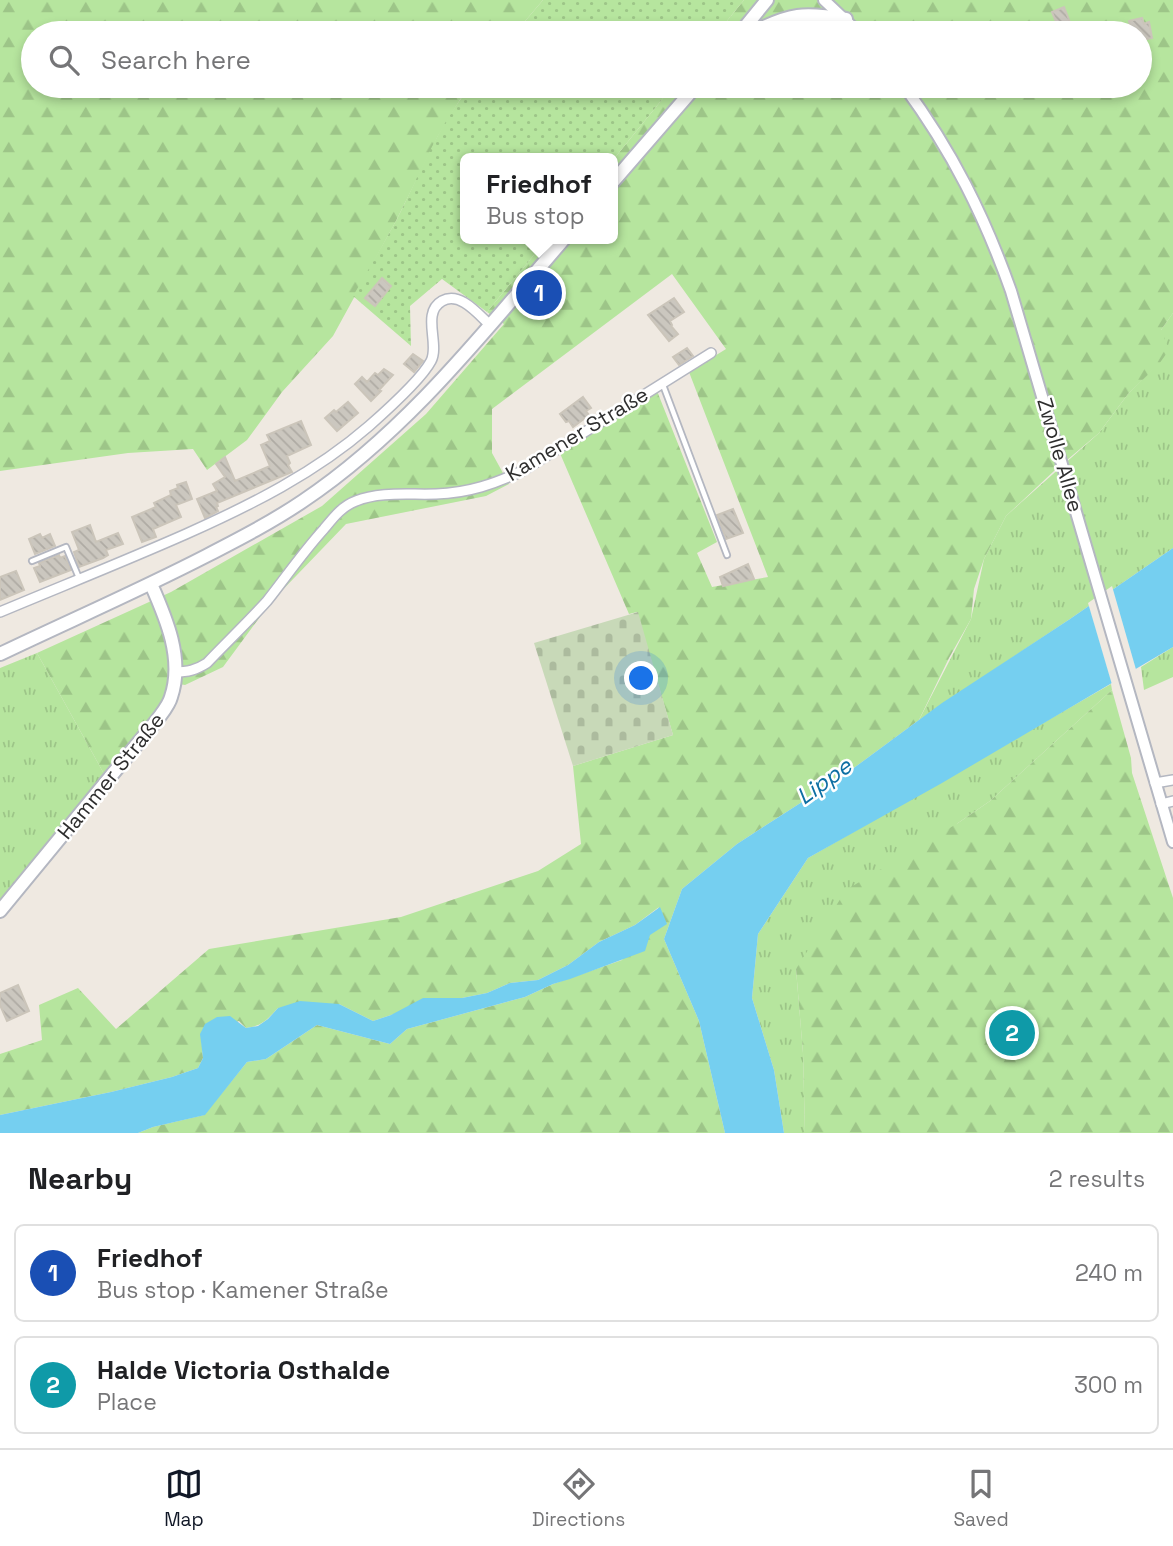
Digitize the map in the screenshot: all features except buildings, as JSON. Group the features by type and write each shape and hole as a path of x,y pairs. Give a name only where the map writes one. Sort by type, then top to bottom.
{"main road":[{"path":"750,21 768,0"},
{"path":"778,21 796,15 846,19"},
{"path":"618,176 686,98"},
{"path":"0,654 151,584 250,533 306,500 378,442 418,405 561,244"},
{"name":"Hammer Straße","path":"0,911 157,720 171,698 175,673 173,644 151,584"}],"street":[{"path":"824,0 846,19"},
{"name":"Zwolle Allee","path":"912,98 944,145 973,198 1011,290 1173,842"},
{"path":"0,612 152,549 260,498 324,461 388,409 412,385 432,359 432,315 436,306 444,300 453,298 463,302 490,325"},
{"name":"Kamener Straße","path":"175,673 197,670 207,663 267,600 332,519 352,502 375,496 439,494 481,488 499,482 523,470 710,353"},
{"path":"1155,783 1173,780"},
{"path":"1161,804 1173,801"}],"lane":[{"path":"662,383 727,555"},
{"path":"32,561 66,547 79,579"}],"green space":[{"path":"0,0 543,0 525,21 21,21 21,98 461,98 438,136 396,221 333,336 282,392 247,440 207,470 193,449 128,453 0,471"},
{"path":"543,0 744,0 727,21 525,21"},
{"path":"744,0 1173,0 1173,313 1161,330 1169,350 1159,364 1128,394 1099,433 1006,516 984,559 974,589 971,619 919,720 847,773 737,844 682,889 664,939 699,1021 725,1133 138,1133 204,1115 247,1062 266,1059 317,1025 390,1044 407,1029 525,997 553,984 622,960 659,907 635,925 599,942 568,965 538,980 510,983 487,993 373,1021 339,1004 278,1008 256,1026 246,1028 239,1021 201,1034 203,1058 198,1068 111,1092 0,1115 0,1054 42,1040 39,1005 78,988 116,1029 209,949 401,917 538,871 581,844 573,766 673,735 637,612 629,614 559,451 657,391 717,542 697,553 712,587 768,577 689,372 726,349 672,274 492,409 492,453 509,484 486,496 346,524 271,602 223,667 185,685 174,683 171,698 108,781 37,653 171,592 322,506 426,414 504,324 487,312 543,244 618,244 618,154 663,98 1152,98 1152,21 727,21"},
{"path":"461,98 663,98 618,154 460,153 460,244 543,244 487,312 442,279 410,306 411,346 353,296 397,219 439,133"},
{"path":"1173,313 1173,548 919,720 971,619 984,559 1006,516 1099,433 1128,394 1157,365 1161,330"},
{"path":"638,612 673,735 573,766 534,643"},
{"path":"1173,647 1173,677 1144,690 1141,667"},
{"path":"37,653 108,781 0,910 0,668"},
{"path":"1111,684 1112,690 990,801 958,823 796,969 803,1053 805,1133 784,1133 774,1070 752,998 758,934 808,858"},
{"path":"1112,690 1131,758 1132,773 1173,898 1173,1133 805,1133 803,1053 796,969 846,890 990,801"}],"water":[{"path":"1173,548 1173,647 942,783 808,858 758,934 752,998 774,1070 784,1133 725,1133 699,1021 664,939 682,889 737,844 847,773 942,703"},
{"path":"660,907 667,924 650,935 645,951 553,984 525,997 407,1029 390,1044 317,1025 266,1059 247,1062 205,1115 138,1133 0,1133 0,1115 111,1092 198,1068 203,1058 200,1034 205,1024 217,1017 230,1016 246,1028 258,1026 278,1008 300,1001 339,1004 373,1021 423,998 462,998 487,993 510,983 538,980 568,965 599,942 635,925"}],"pier":[{"path":"1112,586 1137,673 1113,688 1088,603"}],"place":[{"name":"Friedhof","path":"539,293"},
{"name":"Halde Victoria Osthalde","path":"1012,1033"}],"water label":[{"name":"Lippe","path":"824,781"}]}
